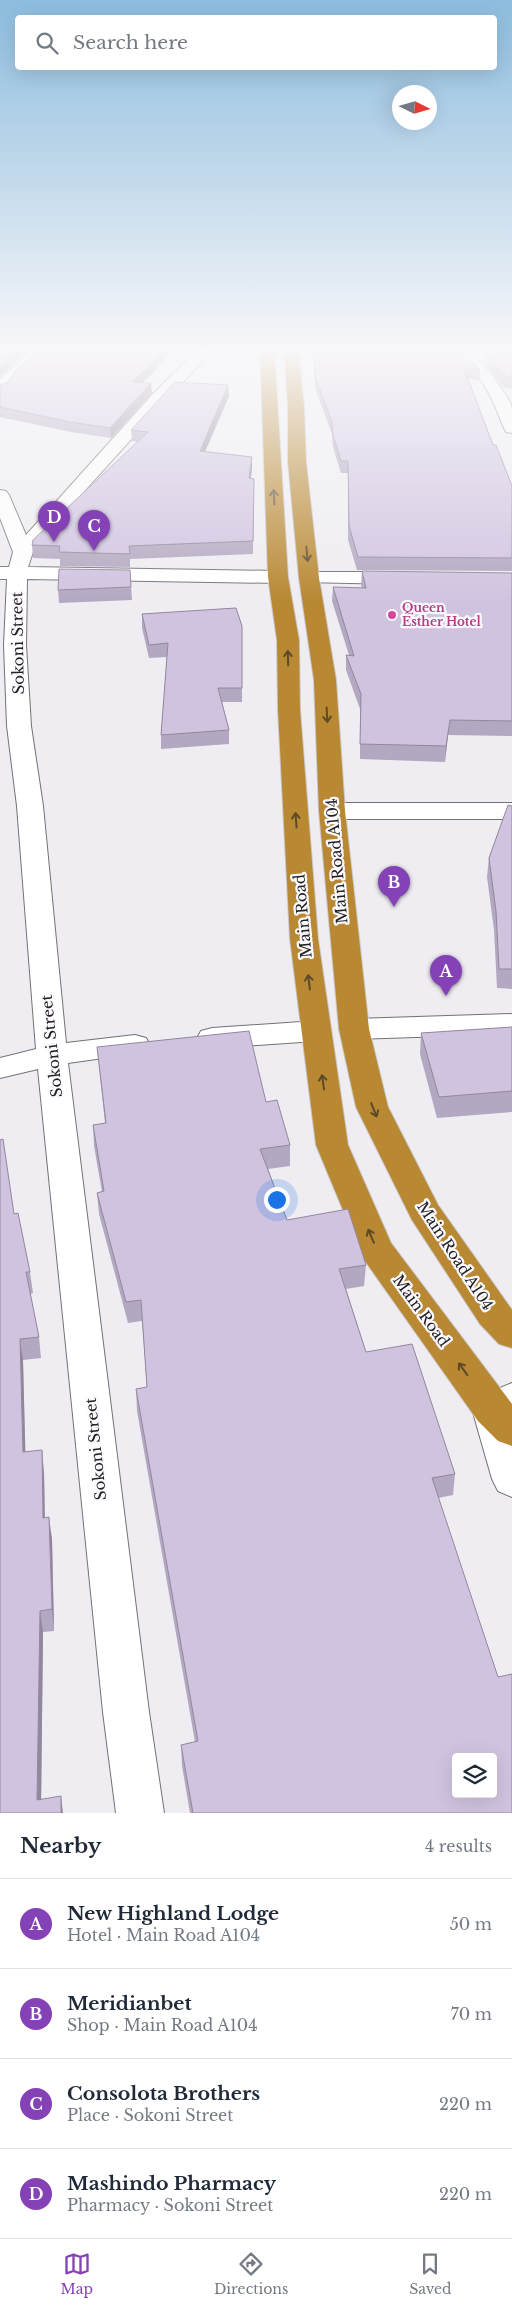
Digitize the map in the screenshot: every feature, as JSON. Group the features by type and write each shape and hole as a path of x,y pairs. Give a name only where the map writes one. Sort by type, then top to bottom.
{"highway":[{"name":"Main Road","path":"270,433 278,577 288,640 290,719 304,939 332,1145 376,1249 505,1412"},
{"name":"Main Road A104","path":"296,433 297,462 309,578 325,680 332,812 354,1029 372,1107 424,1212 493,1314 512,1333"}],"street":[{"path":"13,566 42,526 126,433"},
{"path":"0,495 13,566"},
{"path":"13,566 278,577"},
{"name":"Sokoni Street","path":"13,566 19,726 30,806 52,1055 125,1702 140,1813"},
{"path":"309,578 414,578"},
{"path":"332,812 512,812"},
{"path":"354,1029 512,1024"},
{"path":"0,1068 52,1055 174,1041 316,1031"},
{"path":"505,1412 512,1479"}],"building":[{"path":"147,433 208,433 200,451 252,457 249,478 254,479 253,541 129,546 130,554 59,552 60,546 32,545 33,540"},
{"path":"333,433 488,433 493,445 496,445 512,486 512,558 358,557 349,526 348,461 341,461"},
{"path":"59,569 130,570 131,587 58,590"},
{"path":"362,571 512,573 512,721 450,720 446,746 360,744 361,694 346,655 354,656 333,587 366,588"},
{"path":"236,608 242,626 242,688 218,688 229,730 161,735 168,643 149,645 142,614"},
{"path":"508,805 512,806 512,969 499,969 496,911 489,858"},
{"path":"512,1027 512,1091 439,1097 421,1033"},
{"path":"249,1031 266,1102 277,1100 290,1145 260,1149 287,1220 348,1209 366,1265 339,1269 366,1352 412,1344 455,1474 432,1478 498,1677 512,1674 512,1813 193,1813 181,1745 198,1741 136,1389 147,1387 141,1300 126,1302 97,1193 104,1191 93,1125 106,1123 97,1047"},
{"path":"3,1139 14,1214 18,1213 30,1272 26,1272 39,1337 20,1339 23,1452 42,1450 43,1518 49,1517 52,1609 40,1611 37,1800 61,1796 61,1813 0,1813 0,1140"}],"place":[{"name":"Mashindo Pharmacy","path":"54,542"},
{"name":"Consolota Brothers","path":"94,551"},
{"name":"Queen Esther Hotel","path":"392,615"},
{"name":"Meridianbet","path":"394,907"},
{"name":"New Highland Lodge","path":"446,996"}]}
